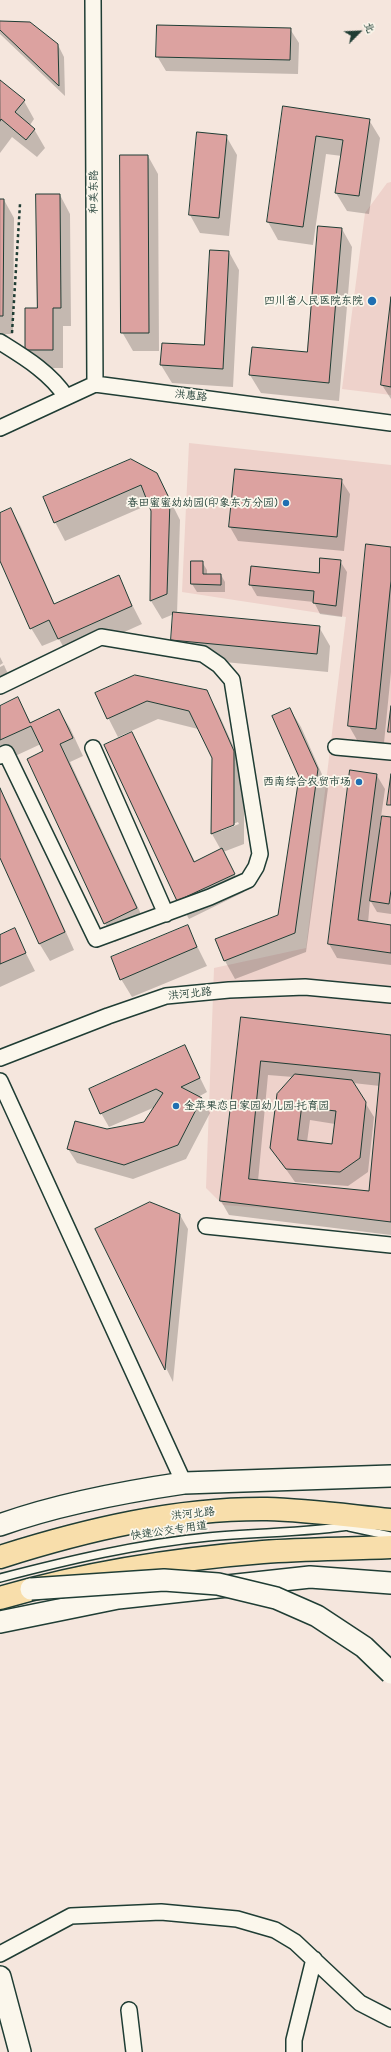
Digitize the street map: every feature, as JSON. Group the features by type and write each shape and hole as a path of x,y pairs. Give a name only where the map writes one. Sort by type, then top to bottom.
{"main road":[{"name":"洪河北路","path":"0,1557 63,1538 173,1515 268,1509 391,1519"},
{"path":"0,1598 31,1589 125,1569 180,1560 264,1552 391,1547"}],"street":[{"name":"和美东路","path":"93,0 95,384"},
{"path":"6,346 24,357 58,384 66,397"},
{"path":"0,428 95,384"},
{"name":"洪惠路","path":"95,384 391,422"},
{"path":"0,686 101,637 203,654 219,665 232,680 260,854 256,867 248,880 166,914 96,939 6,753 0,756"},
{"path":"336,747 391,752"},
{"path":"92,748 166,914"},
{"name":"洪河北路","path":"0,1058 66,1032 166,996 229,990 305,986 391,995"},
{"path":"0,1082 184,1483"},
{"path":"206,1226 391,1245"},
{"path":"0,1525 31,1513 154,1487 184,1483 391,1476"},
{"path":"0,1622 118,1598 310,1577 391,1583"},
{"path":"31,1589 164,1580 218,1584 276,1598 317,1616 364,1647 391,1673"},
{"path":"0,1954 71,1916 161,1912 237,1919 274,1930 296,1942 360,2003 391,2019"},
{"path":"294,2052 294,2040 314,1959"},
{"path":"0,1977 20,2052"},
{"path":"129,2010 134,2052"}],"lane":[{"name":"快速公交专用道","path":"0,1578 69,1560 148,1544 238,1534 345,1526 391,1519"},
{"name":"快速公交专用道","path":"345,1526 391,1536"}],"path":[{"path":"6,346 20,204"}],"shaded area":[{"name":"四川省人民医院东院","path":"391,182 391,395 342,389 365,213 387,183"},
{"name":"西南综合农贸市场","path":"189,443 391,465 391,1217 223,1205 206,1188 214,968 306,948 346,617 182,592"}],"building":[{"path":"0,21 30,22 58,44 59,86 0,30"},
{"path":"157,25 291,28 290,60 156,57"},
{"path":"0,80 25,100 15,112 35,129 26,140 1,119 0,121"},
{"path":"283,106 370,119 359,196 335,193 343,140 316,136 303,227 267,222"},
{"path":"197,132 227,135 219,218 189,215"},
{"path":"120,155 148,155 149,333 121,333"},
{"path":"36,194 60,194 61,308 53,308 53,350 25,350 25,308 37,308"},
{"path":"0,199 4,199 3,316 0,316"},
{"path":"318,226 342,228 329,383 249,375 252,347 307,352"},
{"path":"210,250 229,251 223,369 160,365 162,343 204,345"},
{"path":"391,297 391,387 381,385"},
{"path":"131,459 157,473 170,500 167,594 150,601 151,511 141,485 54,523 43,497"},
{"name":"春田蜜蜜幼幼园(印象东方分园)","path":"235,469 342,479 337,537 229,527"},
{"path":"11,508 54,604 119,575 132,606 58,639 49,620 30,629 0,561 0,513"},
{"path":"366,544 391,547 391,581 376,729 348,726"},
{"path":"320,558 341,560 336,606 313,603 314,591 249,585 251,566 319,573"},
{"path":"191,561 203,561 203,574 221,574 221,585 191,584"},
{"path":"173,612 320,626 317,654 171,640"},
{"path":"135,675 207,690 234,751 234,825 211,834 212,758 189,711 147,701 107,719 95,693"},
{"path":"18,697 30,723 59,709 73,738 60,744 137,908 104,924 27,759 43,751 31,726 0,740 0,706"},
{"path":"391,706 391,732 388,732"},
{"path":"290,708 318,769 295,933 224,961 215,939 278,915 299,777 272,716"},
{"path":"132,732 194,862 222,848 235,874 177,901 104,745"},
{"path":"350,770 377,774 358,920 391,925 391,953 328,944"},
{"path":"391,774 391,805 387,805"},
{"path":"0,788 65,932 39,944 0,858"},
{"path":"382,816 391,817 391,890 389,904 370,901"},
{"path":"188,925 197,947 120,980 111,957"},
{"path":"15,928 26,953 0,964 0,935"},
{"path":"241,1017 391,1035 391,1222 220,1201","holes":["261,1061 380,1073 369,1191 249,1179"]},
{"name":"金苹果恋日家园幼儿园·托育园","path":"185,1045 200,1078 181,1087 202,1098 178,1145 124,1165 67,1149 75,1121 107,1129 144,1122 163,1093 156,1089 100,1114 89,1089"},
{"path":"295,1074 352,1080 366,1102 360,1158 340,1172 286,1169 270,1148 277,1094","holes":["302,1107 336,1111 332,1144 298,1140"]},
{"path":"150,1202 180,1214 165,1370 95,1229"}],"place":[{"name":"四川省人民医院东院","path":"372,301"},
{"name":"春田蜜蜜幼幼园(印象东方分园)","path":"286,503"},
{"name":"西南综合农贸市场","path":"359,782"},
{"name":"金苹果恋日家园幼儿园·托育园","path":"176,1106"}]}
